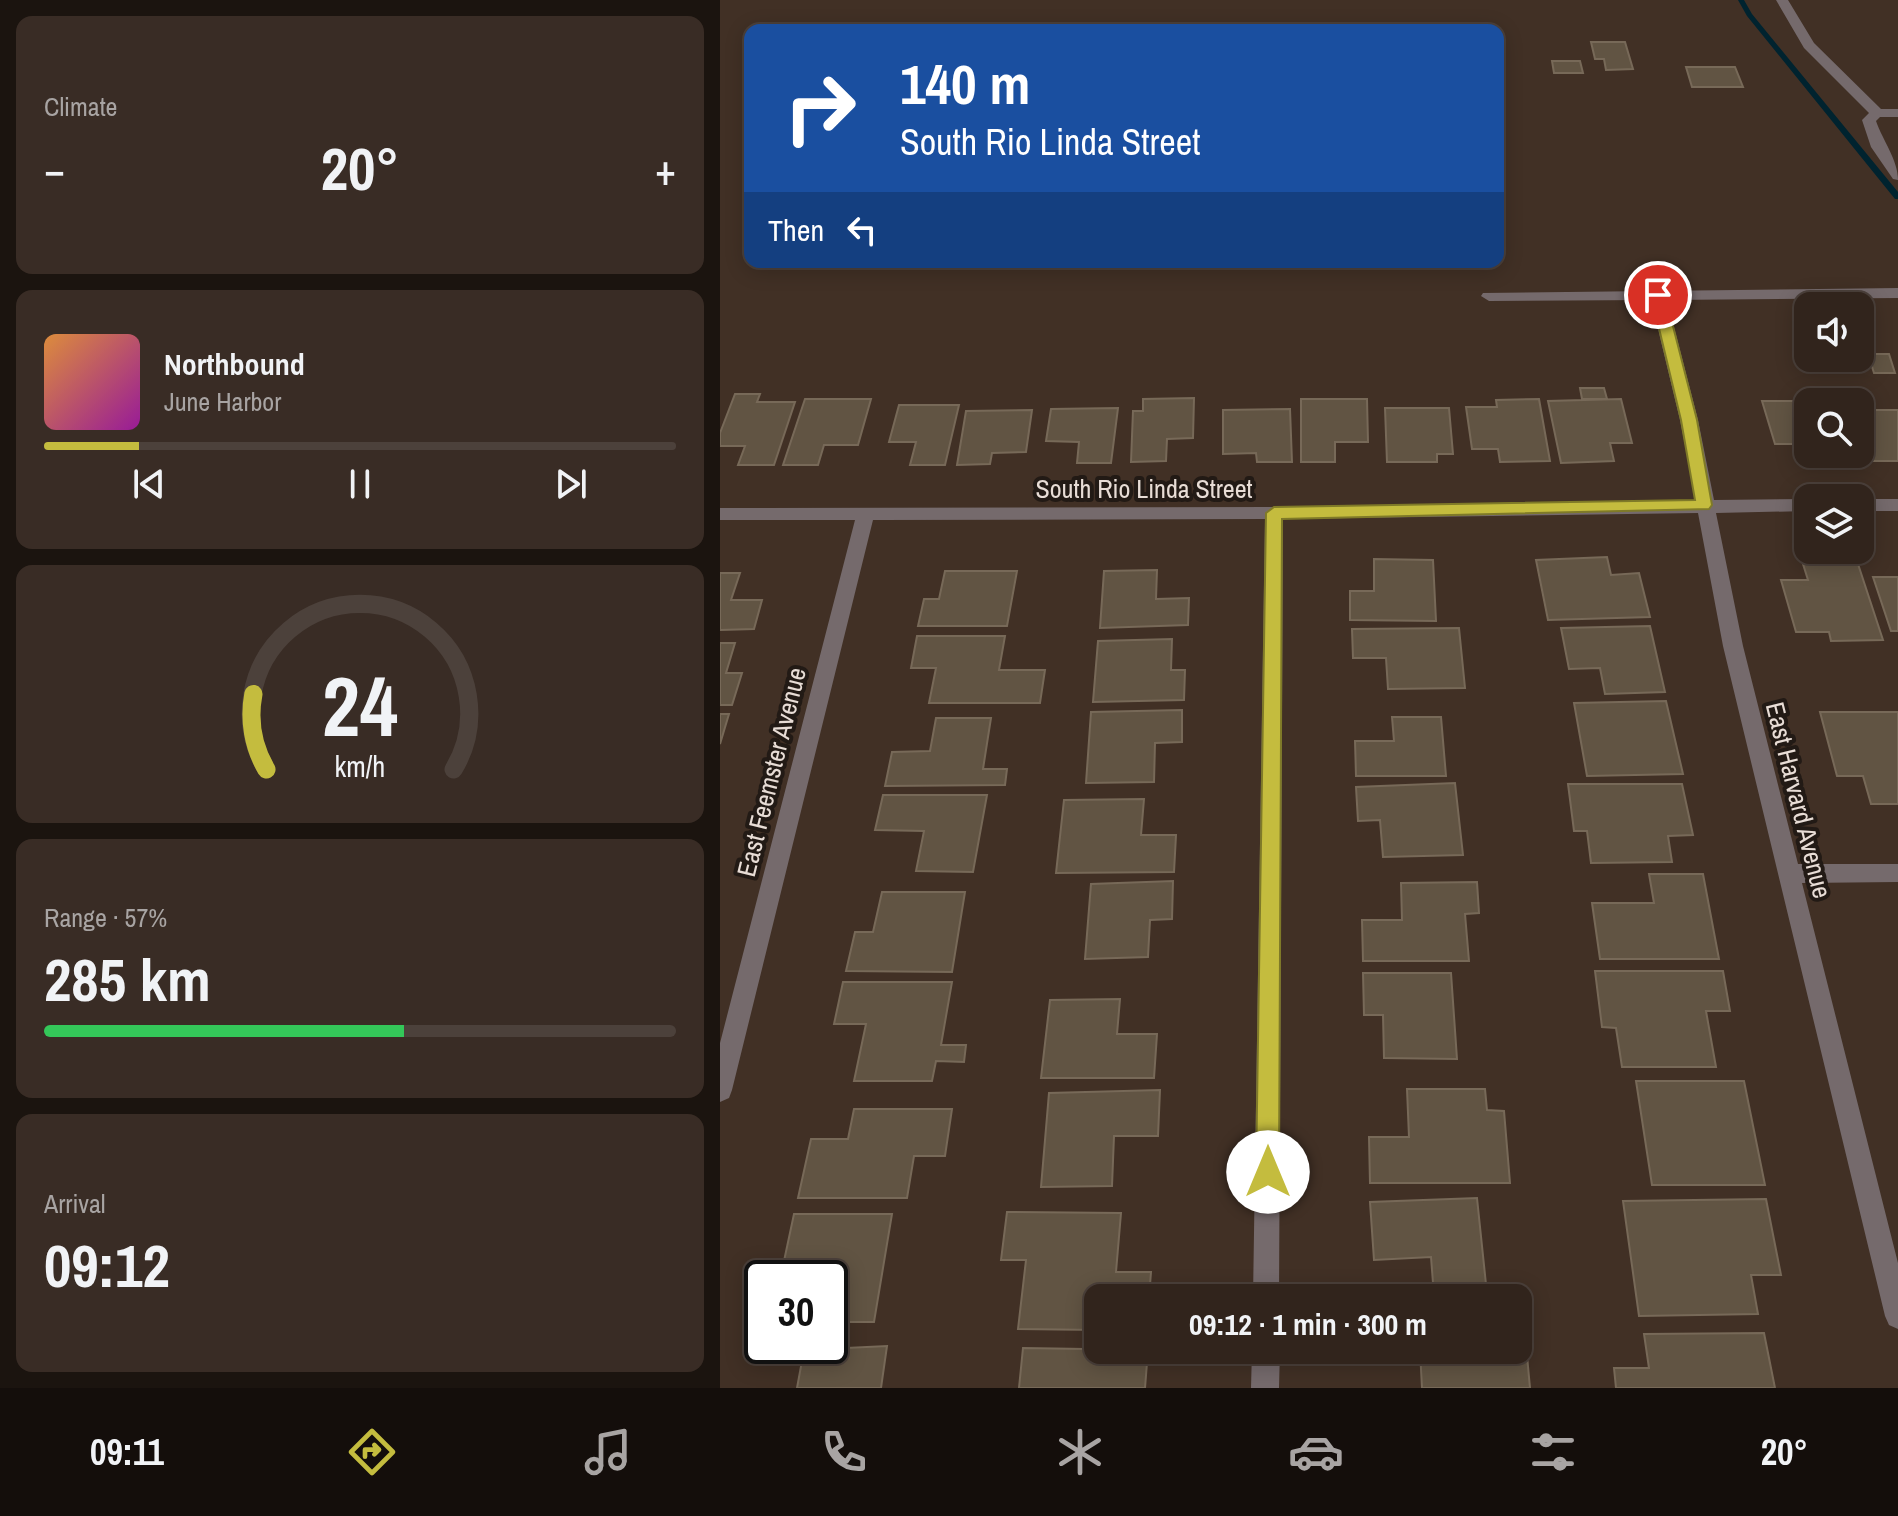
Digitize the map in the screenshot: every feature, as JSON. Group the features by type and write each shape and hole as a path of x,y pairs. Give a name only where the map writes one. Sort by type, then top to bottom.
{"street":[{"path":"1782,0 1809,45 1877,113"},
{"path":"1898,113 1877,113 1869,120 1871,131 1898,176"},
{"path":"1489,296 1898,293"},
{"name":"East Harvard Avenue","path":"1658,295 1689,420 1733,646 1898,1316"},
{"name":"South Rio Linda Street","path":"720,514 1274,513 1794,505"},
{"path":"1874,505 1898,505"},
{"path":"1266,1284 1274,513"},
{"name":"East Feemster Avenue","path":"720,1090 865,515"},
{"path":"1788,874 1898,873"},
{"path":"1265,1388 1266,1364"}],"building":[{"path":"1591,42 1625,42 1633,69 1606,70 1604,59 1595,59"},
{"path":"1552,61 1580,61 1583,73 1554,73"},
{"path":"1686,67 1735,67 1743,87 1692,87"},
{"path":"1874,354 1889,354 1895,373 1874,373"},
{"path":"1580,388 1604,388 1607,399 1582,399"},
{"path":"735,394 760,394 757,402 795,402 774,465 738,465 745,446 720,446 720,433"},
{"path":"1194,398 1193,438 1167,439 1166,461 1131,462 1133,411 1143,411 1143,399"},
{"path":"805,399 871,399 858,445 824,445 818,465 783,465"},
{"path":"1301,399 1367,399 1368,442 1335,442 1335,462 1301,462"},
{"path":"1539,399 1550,461 1500,462 1498,449 1472,449 1466,407 1497,407 1496,400"},
{"path":"1621,399 1632,443 1610,443 1614,461 1561,463 1548,401"},
{"path":"1762,401 1794,401 1794,444 1775,444"},
{"path":"899,405 959,405 945,465 910,465 916,442 889,442"},
{"path":"1118,408 1111,463 1077,463 1079,442 1046,441 1051,409"},
{"path":"1385,408 1449,408 1453,454 1437,454 1437,462 1387,462"},
{"path":"1290,409 1292,462 1257,462 1256,453 1223,454 1223,410"},
{"path":"1032,410 1026,452 992,453 990,464 957,465 966,411"},
{"path":"1874,410 1898,410 1898,461 1874,461"},
{"path":"1607,557 1611,575 1639,573 1650,617 1548,620 1536,560"},
{"path":"1374,559 1433,560 1436,621 1350,620 1350,591 1374,591"},
{"path":"1803,564 1858,564 1883,640 1831,641 1829,632 1796,632 1781,580 1808,580"},
{"path":"1157,570 1156,599 1189,598 1188,625 1100,628 1104,571"},
{"path":"945,571 1017,571 1007,626 918,626 924,599 939,599"},
{"path":"720,573 740,573 731,600 762,600 754,629 720,630"},
{"path":"1873,577 1898,577 1898,631 1891,631"},
{"path":"1650,626 1665,692 1605,694 1600,668 1569,669 1561,628"},
{"path":"1459,628 1465,688 1388,689 1386,658 1353,658 1352,629"},
{"path":"917,636 1005,636 999,670 1045,670 1040,703 929,703 936,668 911,668"},
{"path":"1172,639 1171,670 1185,670 1184,700 1093,702 1098,641"},
{"path":"720,643 735,643 726,673 742,673 732,705 720,705"},
{"path":"1666,701 1683,774 1587,776 1574,703"},
{"path":"1182,710 1182,742 1155,743 1154,782 1086,783 1091,712"},
{"path":"1820,712 1898,712 1898,804 1871,804 1863,776 1837,776"},
{"path":"720,714 729,714 720,744"},
{"path":"1392,717 1441,717 1446,776 1356,776 1355,741 1394,741"},
{"path":"936,718 991,718 983,769 1007,769 1005,785 885,786 892,752 930,751"},
{"path":"1455,783 1463,855 1383,857 1380,820 1358,821 1356,787"},
{"path":"1568,784 1682,784 1693,835 1668,836 1672,862 1591,863 1587,831 1574,831"},
{"path":"883,795 987,795 973,872 916,871 924,831 875,830"},
{"path":"1144,799 1141,835 1176,835 1174,872 1056,873 1064,800"},
{"path":"1649,874 1703,874 1719,959 1600,959 1592,903 1654,903"},
{"path":"1173,881 1172,919 1150,920 1148,957 1085,959 1091,884"},
{"path":"1477,882 1479,913 1465,914 1469,961 1363,961 1362,920 1402,920 1401,883"},
{"path":"882,892 965,892 952,972 846,971 855,932 873,932"},
{"path":"1595,971 1723,971 1730,1011 1706,1011 1716,1067 1622,1067 1616,1028 1602,1027"},
{"path":"1363,973 1451,973 1457,1059 1384,1058 1383,1015 1364,1015"},
{"path":"843,982 952,982 941,1045 966,1045 964,1062 936,1061 932,1081 854,1081 866,1024 834,1024"},
{"path":"1120,999 1117,1034 1157,1034 1154,1078 1041,1078 1050,1000"},
{"path":"1636,1081 1744,1081 1765,1185 1652,1185"},
{"path":"1407,1089 1485,1089 1487,1110 1504,1111 1510,1183 1370,1183 1369,1137 1409,1137"},
{"path":"1160,1090 1158,1136 1114,1136 1112,1186 1041,1187 1049,1093"},
{"path":"854,1109 952,1109 945,1156 914,1156 907,1198 798,1198 811,1139 848,1139"},
{"path":"1477,1198 1486,1284 1433,1284 1431,1257 1374,1260 1370,1202"},
{"path":"1766,1199 1781,1275 1751,1275 1758,1314 1639,1316 1623,1201"},
{"path":"1007,1212 1121,1213 1116,1272 1151,1272 1150,1284 1084,1284 1084,1330 1018,1329 1026,1260 1001,1260"},
{"path":"794,1214 892,1214 874,1322 848,1322 848,1260 784,1260"},
{"path":"1764,1333 1775,1388 1616,1388 1614,1368 1649,1368 1644,1334"},
{"path":"887,1346 881,1388 797,1388 801,1364 848,1364 848,1348"},
{"path":"1023,1348 1084,1349 1084,1364 1147,1364 1145,1388 1019,1388"},
{"path":"1421,1364 1528,1364 1530,1388 1422,1388"}],"waterway":[{"path":"1741,0 1749,15 1898,197"}],"route":[{"path":"1268,1172 1274,513 1704,505 1689,420 1658,295"}]}
